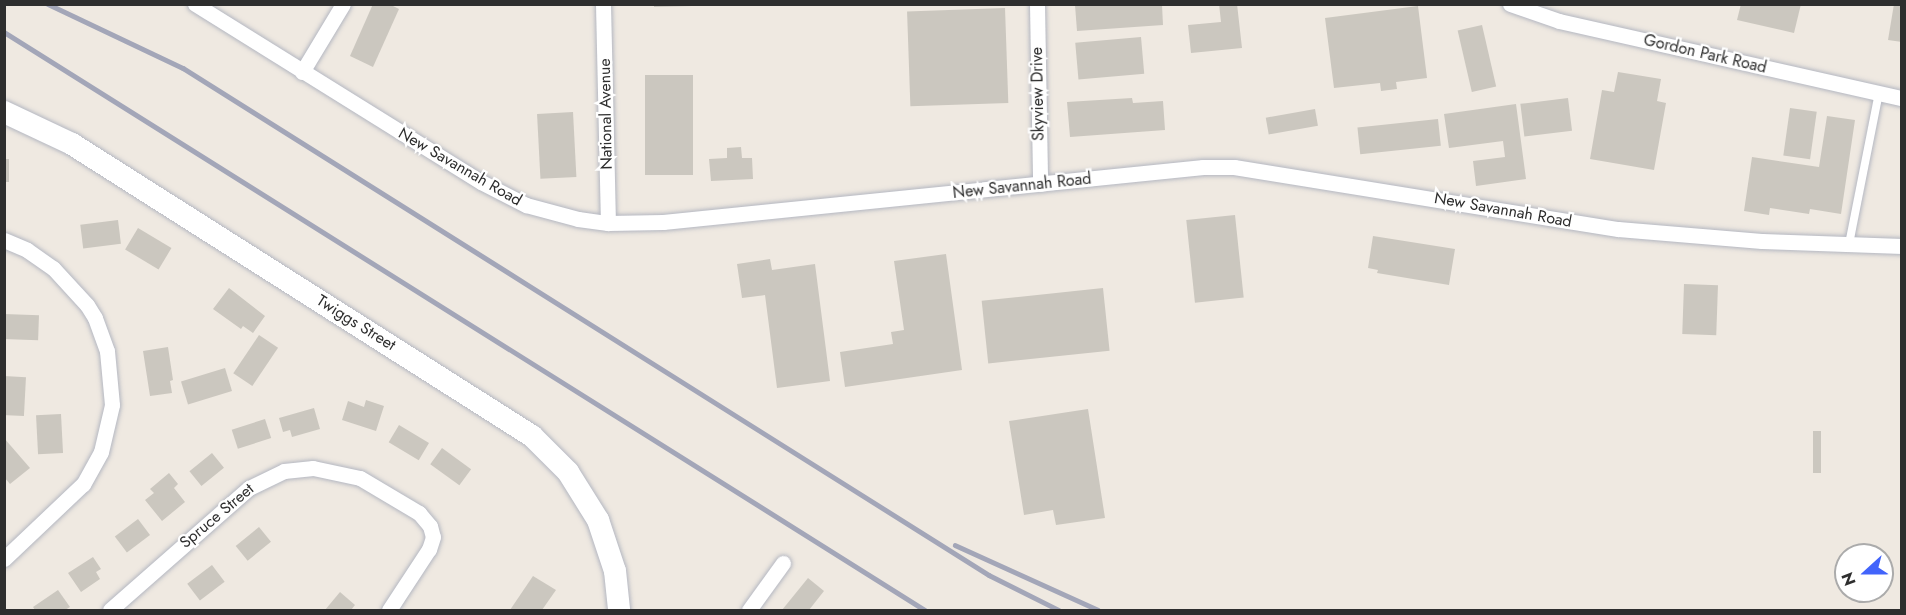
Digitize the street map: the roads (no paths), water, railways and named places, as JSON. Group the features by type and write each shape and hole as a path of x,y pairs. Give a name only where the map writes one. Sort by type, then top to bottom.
{"main road":[{"name":"Twiggs Street","path":"4,112 72,144 532,436 568,472 598,520 613,562 619,610"}],"street":[{"name":"New Savannah Road","path":"195,4 302,72 507,196 549,213 608,223 663,222 1203,167 1234,167 1630,231 1849,245 1902,246"},
{"path":"302,72 343,4"},
{"name":"National Avenue","path":"603,4 608,223"},
{"name":"Skyview Drive","path":"1037,4 1040,184"},
{"name":"Gordon Park Road","path":"1510,4 1559,21 1902,98"},
{"path":"4,240 27,250 54,268 87,305 95,318 107,351 112,405 101,452 83,484 4,559"},
{"name":"Spruce Street","path":"110,610 238,496 256,483 284,471 313,468 360,478 419,513 432,531 429,549 389,610"},
{"path":"749,610 783,564"}],"lane":[{"path":"1849,245 1879,93"}],"railway":[{"path":"48,4 183,68 989,575 1059,610"},
{"path":"4,32 925,610"},
{"path":"955,545 1098,610"}]}
